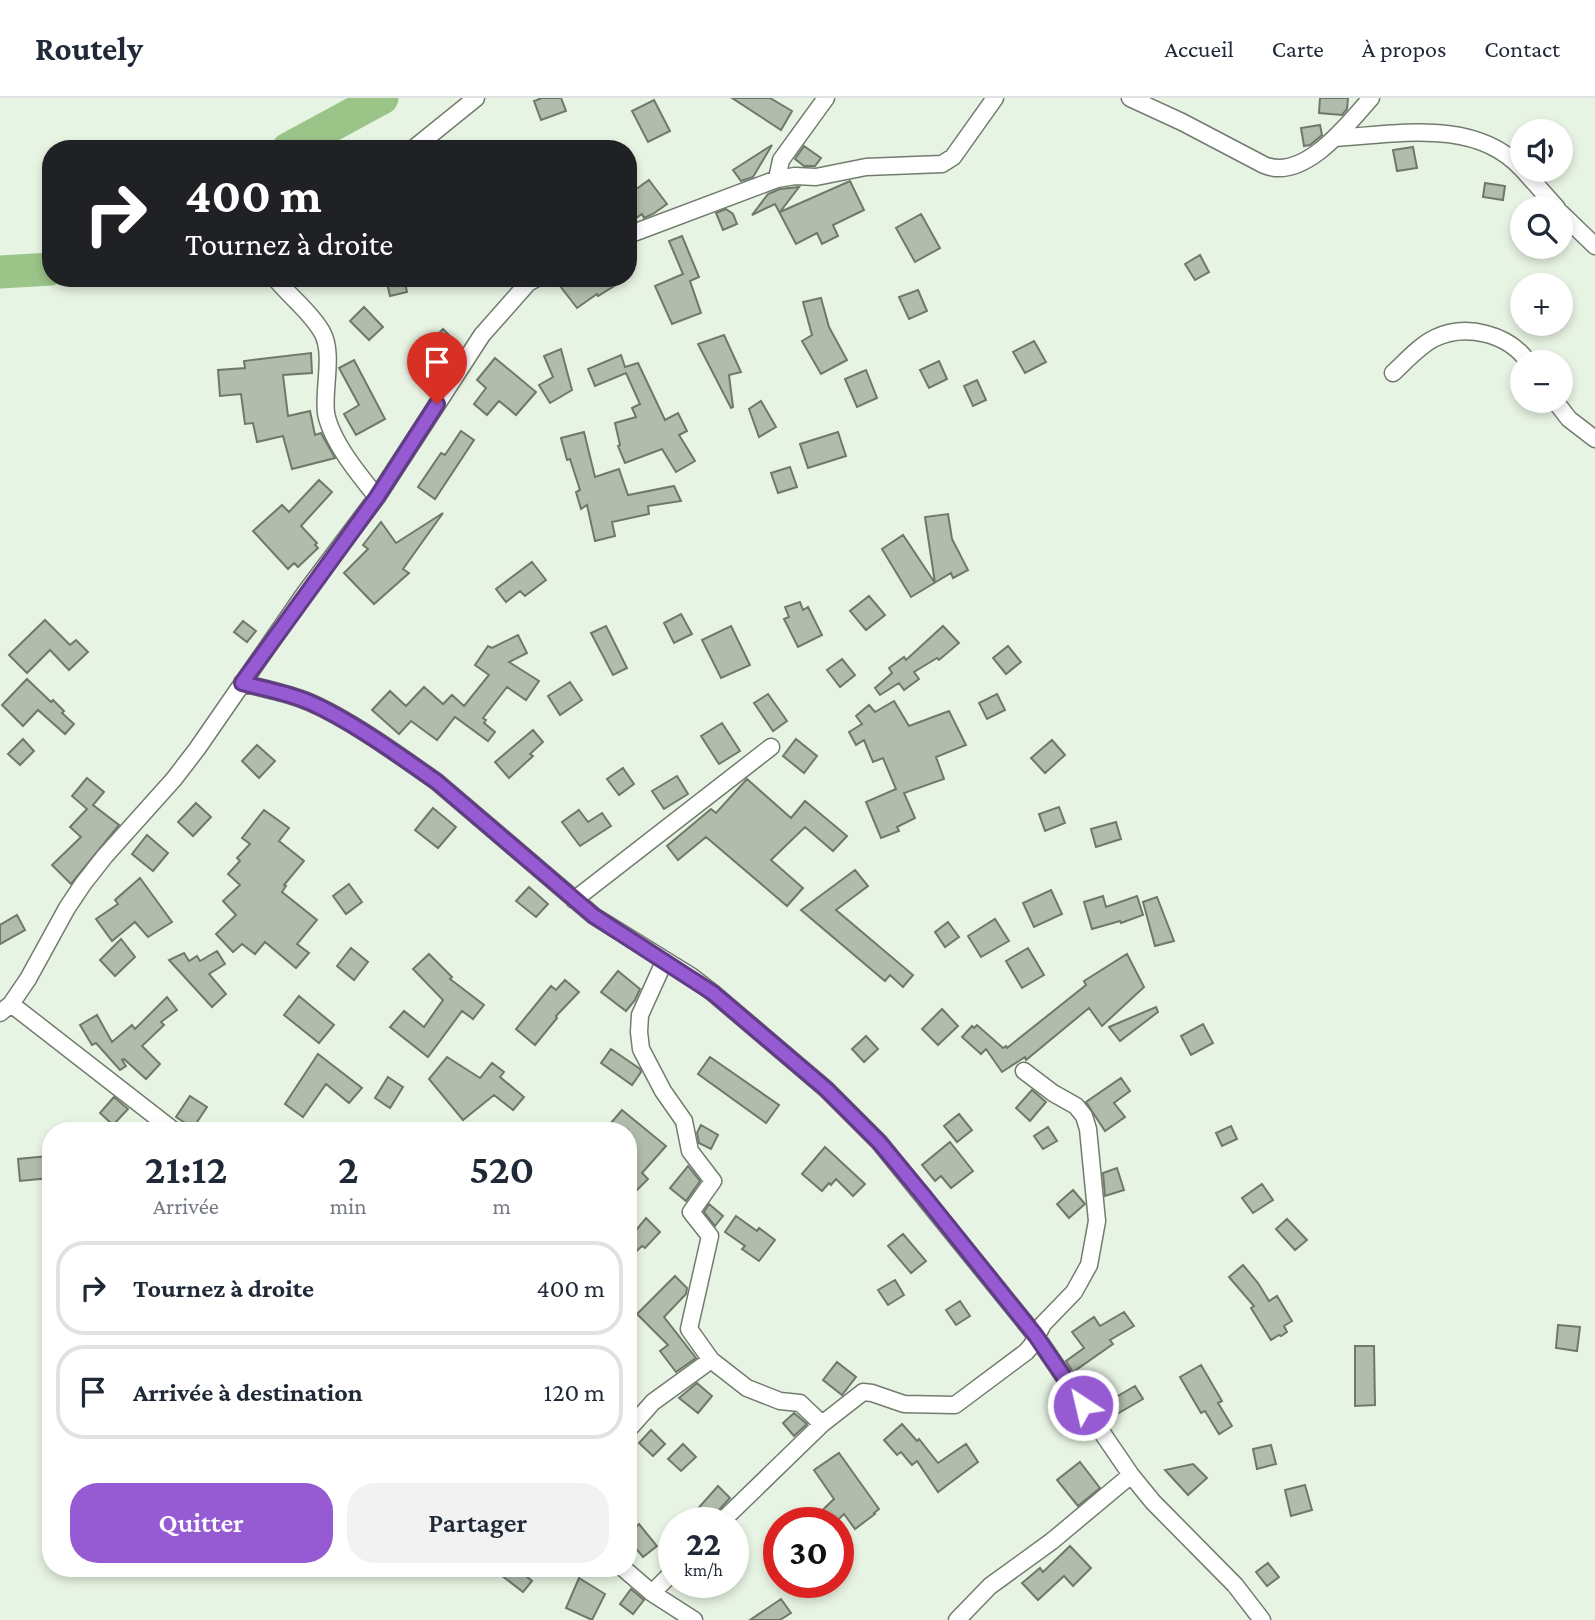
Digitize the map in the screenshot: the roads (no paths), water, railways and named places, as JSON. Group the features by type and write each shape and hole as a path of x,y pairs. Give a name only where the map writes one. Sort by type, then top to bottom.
{"street":[{"path":"424,140 476,98"},
{"path":"778,179 781,160 826,98"},
{"path":"637,232 778,179 795,176 816,177 866,167 943,164 953,157 995,98"},
{"path":"1130,98 1271,168 1307,160 1336,138 1371,98"},
{"path":"1336,138 1438,132 1467,138 1510,156"},
{"path":"1534,182 1547,196"},
{"path":"1573,225 1595,246"},
{"path":"283,287 322,332 326,345 326,413 331,428 354,469 377,497"},
{"path":"162,1122 5,1009 28,979 83,884 197,749 377,497 482,335 524,287"},
{"path":"1393,373 1433,338 1450,333 1471,331 1489,335 1511,344 1517,350"},
{"path":"1564,413 1595,439"},
{"path":"242,683 289,695 326,710 437,782 594,916 664,962 691,976 826,1089 879,1142 1036,1336 1131,1475 1153,1502 1235,1585 1262,1620"},
{"path":"574,900 771,747"},
{"path":"664,962 640,1015 641,1049 663,1091 684,1121 690,1151 713,1181 691,1212 710,1236 689,1325 690,1333 711,1360 747,1388 780,1401 800,1403 822,1423"},
{"path":"736,1507 822,1423 863,1392 904,1404 955,1405 1026,1352 1051,1314 1074,1292 1089,1265 1097,1221 1088,1129 1084,1116 1076,1106 1024,1071"},
{"path":"637,1420 653,1402 711,1360"},
{"path":"957,1620 990,1586 1052,1541 1131,1475"},
{"path":"633,1577 652,1593 694,1620"},
{"path":"652,1593 658,1587"}],"waterway":[{"path":"305,140 382,98"},
{"path":"0,272 42,270"}]}
